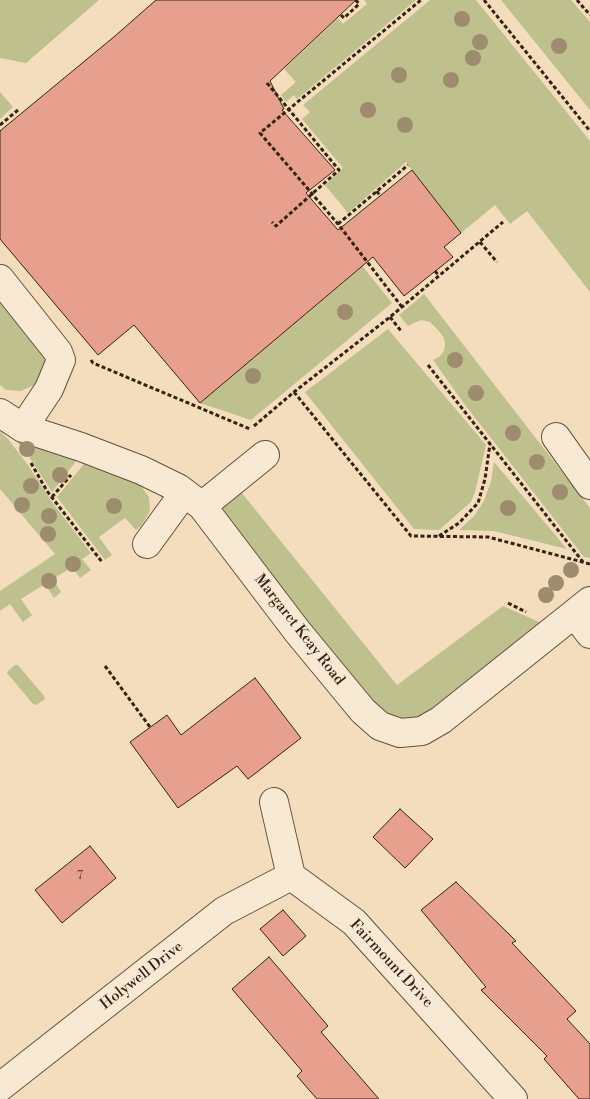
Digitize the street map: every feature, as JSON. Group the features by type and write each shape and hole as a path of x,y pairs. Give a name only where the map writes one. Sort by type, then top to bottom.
{"street":[{"path":"0,280 58,352 61,360 49,389 23,428"},
{"name":"Margaret Keay Road","path":"0,413 23,428 81,447 141,470 178,488 193,499 363,711 380,726 400,733 422,731 441,720 585,617"},
{"path":"556,437 590,484"},
{"path":"147,544 193,499 265,455"},
{"path":"274,802 291,876"},
{"name":"Holywell Drive","path":"0,1087 224,911 291,876"},
{"name":"Fairmount Drive","path":"291,876 354,922 513,1099"}],"path":[{"path":"341,15 344,18 359,4 356,0"},
{"path":"402,307 338,224 260,133 263,128 421,0"},
{"path":"484,0 590,131"},
{"path":"577,0 590,15"},
{"path":"267,83 339,170 276,226 272,222"},
{"path":"0,125 18,110"},
{"path":"338,224 408,165"},
{"path":"377,191 380,196"},
{"path":"243,435 294,392 390,317 503,222"},
{"path":"480,242 498,262"},
{"path":"435,271 439,276"},
{"path":"390,317 401,331"},
{"path":"87,355 94,363 250,429"},
{"path":"428,365 584,562"},
{"path":"294,392 411,536 488,537 590,564"},
{"path":"439,537 459,523 478,503 485,479 490,444"},
{"path":"26,456 47,491 102,562"},
{"path":"105,666 150,728"}],"green space":[{"path":"0,0 99,0 26,63 0,58"},
{"path":"364,0 416,0 297,99 294,95 286,102 281,95 296,82 284,69 338,18 343,24 367,4"},
{"path":"430,0 476,0 590,141 590,292 527,211 510,224 495,205 461,233 406,162 348,213 325,185 343,168 302,119 310,112 303,105"},
{"path":"501,0 571,0 590,22 590,110"},
{"path":"0,92 13,107 0,119"},
{"path":"339,237 392,303 251,420 200,403 359,269"},
{"path":"424,294 590,508 590,558 584,557 465,405 433,360 444,351 445,345 444,338 438,330 430,322 421,320 408,326 399,315"},
{"path":"0,296 37,340 47,360 43,373 34,385 21,391 6,390 0,385"},
{"path":"388,329 486,445 471,502 439,530 414,529 305,392"},
{"path":"0,432 8,439 28,465 52,502 91,553 82,559 91,570 80,578 72,567 53,579 61,592 54,598 45,584 21,599 32,615 23,622 10,604 0,611 0,591 55,554 0,489"},
{"path":"15,439 77,460 52,492"},
{"path":"494,462 567,549 494,531 459,530 474,516 484,501 491,481"},
{"path":"84,464 130,480 141,486 149,497 150,511 141,526 136,530 125,518 99,537 112,555 105,560 57,497"},
{"path":"237,487 397,685 503,606 550,627 419,722 386,720 212,507"},
{"path":"15,665 18,665 45,699 36,705 33,704 7,673"}],"building":[{"path":"156,0 356,0 270,81 284,109 282,110 335,170 306,193 338,230 412,170 461,233 444,247 453,257 404,296 373,257 200,403 134,325 98,355 0,239 0,131"},
{"path":"255,678 301,738 248,779 237,766 178,808 130,742 167,715 181,735"},
{"path":"400,809 433,839 405,868 373,837"},
{"path":"90,846 116,878 62,923 35,890"},
{"path":"456,882 516,941 512,943 576,1011 567,1019 590,1044 590,1099 579,1099 544,1059 547,1056 481,990 486,987 421,910"},
{"path":"283,910 306,936 283,956 260,929"},
{"path":"269,957 328,1026 321,1032 379,1099 317,1099 297,1076 302,1071 232,989"}]}
